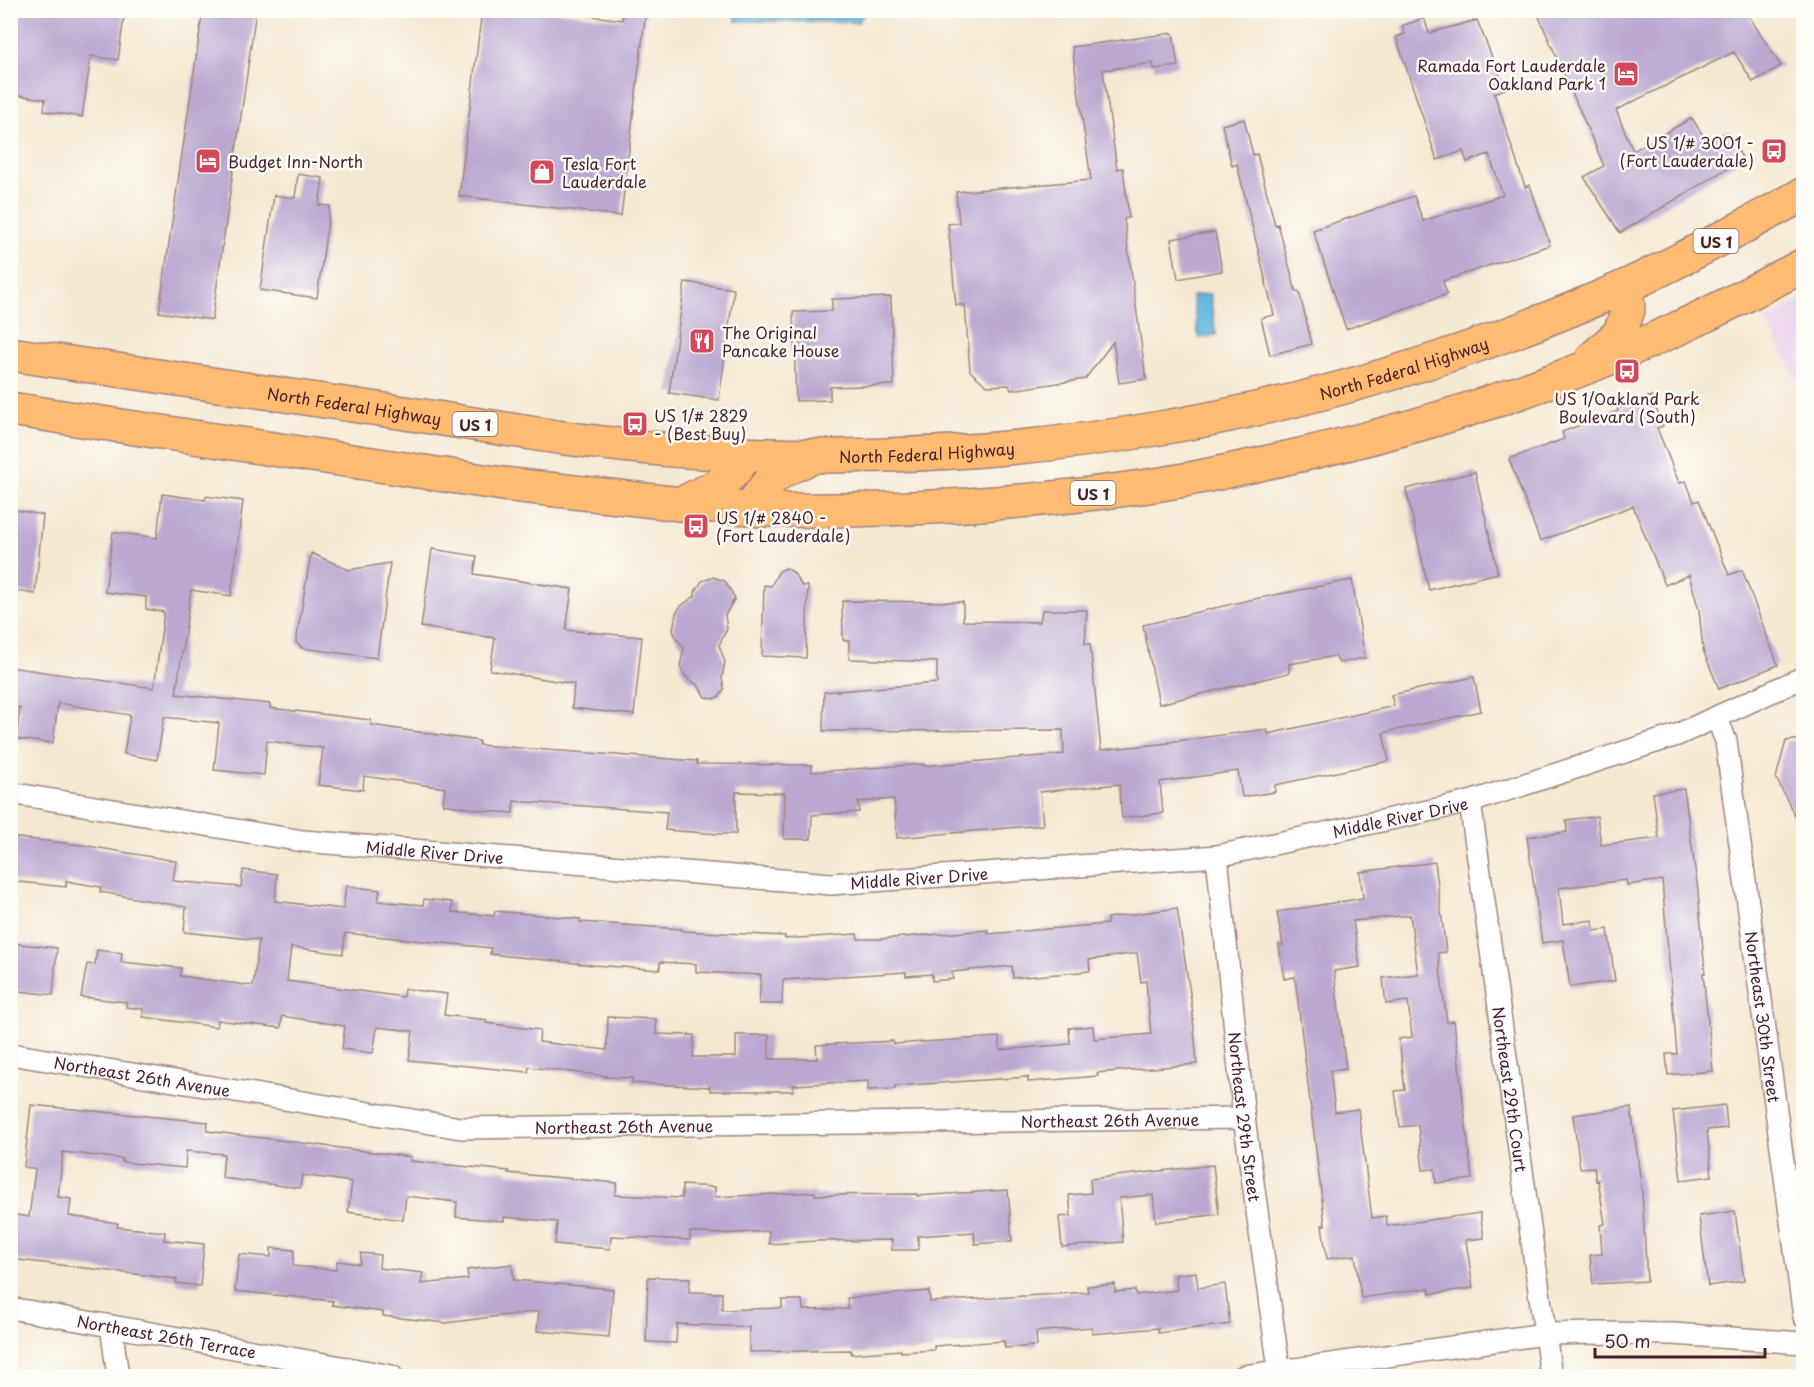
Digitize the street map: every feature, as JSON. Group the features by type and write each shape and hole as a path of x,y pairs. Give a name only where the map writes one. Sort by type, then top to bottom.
{"main road":[{"name":"North Federal Highway","path":"10,354 587,441 667,449 815,456 978,451 1059,444 1226,417 1297,401 1393,374 1472,347 1626,286 1702,249 1803,194"},
{"name":"US 1","path":"10,409 462,478 681,504 758,510 817,511 955,507 1058,498 1157,485 1244,468 1373,438 1512,394 1583,368 1671,332 1803,265"},
{"path":"1583,368 1620,333 1628,310 1626,286"},
{"path":"681,504 718,486 738,469 747,454"},
{"path":"751,508 767,483 784,469 815,456"}],"street":[{"name":"Middle River Drive","path":"10,793 303,841 831,884 1217,856 1470,802 1677,735 1803,677"},
{"name":"Northeast 30th Street","path":"1717,718 1726,741 1803,1317"},
{"name":"Northeast 29th Court","path":"1470,802 1551,1377"},
{"name":"Northeast 29th Street","path":"1217,856 1244,1118 1279,1374"},
{"name":"Northeast 26th Avenue","path":"10,1054 461,1128 1244,1118"},
{"name":"Northeast 26th Terrace","path":"10,1308 392,1377"},
{"path":"111,1326 118,1377"},
{"path":"1244,1377 1279,1374 1545,1334 1673,1334 1803,1343"}],"shaded area":[{"path":"1803,298 1803,391 1765,320"}],"water":[{"path":"735,10 866,11 858,22 736,21"},
{"path":"1210,294 1216,335 1199,338 1192,296"}],"building":[{"path":"10,10 125,10 118,60 91,56 82,117 44,111 45,99 10,94"},
{"name":"Budget Inn-North","path":"203,10 256,10 212,320 159,312"},
{"path":"482,10 546,10 622,20 623,10 646,10 621,216 459,196"},
{"name":"Ramada Fort Lauderdale Oakland Park 1","path":"1536,10 1745,10 1781,66 1753,82 1734,52 1616,110 1633,151 1692,118 1707,142 1727,132 1743,159 1620,233 1584,177 1604,166"},
{"path":"1424,18 1429,33 1477,20 1505,89 1494,93 1525,187 1530,185 1550,245 1443,281 1447,294 1346,329 1313,230 1414,196 1423,221 1503,195 1489,154 1467,162 1463,151 1437,160 1396,37 1405,34 1402,26"},
{"path":"1173,33 1178,66 1154,69 1153,63 1103,70 1117,169 1123,168 1129,218 1124,219 1146,379 1119,383 1113,342 1085,379 1011,390 1009,385 987,386 970,371 965,305 956,305 948,224 959,223 956,192 1091,180 1072,47"},
{"path":"1244,119 1253,155 1257,154 1275,225 1278,224 1296,292 1299,291 1312,344 1270,355 1261,318 1274,315 1237,164 1232,166 1222,125"},
{"path":"298,174 323,178 319,205 330,206 317,298 260,290 274,195 295,198"},
{"path":"1215,232 1222,271 1178,279 1171,239"},
{"name":"The Original Pancake House","path":"685,282 734,289 719,400 669,393"},
{"path":"891,297 894,385 830,387 830,400 796,401 793,312 832,311 832,299"},
{"path":"1651,396 1663,426 1657,428 1679,483 1686,481 1694,502 1699,500 1729,575 1742,570 1778,665 1719,689 1703,650 1699,610 1689,575 1665,585 1633,506 1540,541 1509,459 1564,439 1562,432"},
{"path":"1475,472 1498,573 1429,590 1406,489"},
{"path":"162,494 205,500 206,496 243,501 231,596 191,590 176,694 270,704 270,708 371,720 371,725 479,741 479,745 697,761 697,764 812,765 812,772 924,764 924,766 1064,754 1063,730 823,731 824,692 937,683 937,662 849,659 849,641 843,640 842,601 963,602 963,621 1040,622 1042,610 1087,610 1085,644 1090,644 1101,750 1267,729 1268,734 1394,706 1391,695 1474,677 1481,711 1383,733 1389,761 1275,785 1275,792 1242,797 1238,771 1160,782 1163,813 1122,818 1119,784 1040,792 1043,825 897,838 894,799 858,802 859,812 812,815 811,839 784,839 785,793 736,792 736,834 718,834 665,830 667,812 514,801 513,813 487,811 443,804 445,788 364,776 363,790 318,785 323,748 267,741 264,775 214,770 219,723 164,717 157,760 124,754 130,715 58,703 53,743 16,739 20,708 10,707 10,667 154,688 164,612 146,609 146,597 105,592 113,532 157,538"},
{"path":"10,509 43,515 35,594 10,590"},
{"path":"432,549 477,556 474,574 572,589 566,630 642,637 634,715 572,708 574,684 490,670 495,638 421,627"},
{"path":"311,553 349,570 390,563 377,658 302,648 296,642"},
{"path":"786,568 793,572 802,586 808,586 806,658 762,656 764,585 771,586 779,571"},
{"path":"713,577 725,581 735,598 725,615 727,629 719,645 725,662 722,677 724,689 720,696 713,699 705,697 698,685 683,673 680,666 684,648 673,630 676,613 681,606 695,596 702,581"},
{"path":"1352,580 1365,658 1339,663 1335,656 1289,664 1289,673 1159,704 1143,625 1249,600"},
{"path":"1803,739 1803,832 1776,778 1786,741"},
{"path":"1684,789 1698,891 1705,973 1703,973 1713,1071 1668,1075 1666,1054 1677,1054 1662,880 1627,885 1626,880 1559,888 1563,924 1593,920 1594,931 1608,929 1615,981 1570,987 1563,940 1542,943 1527,837 1567,832 1566,820 1597,816 1601,845 1659,838 1653,793"},
{"path":"10,837 82,845 176,861 173,881 241,887 243,870 277,874 275,901 343,909 346,886 380,890 378,901 423,905 424,899 452,902 452,912 494,916 495,911 580,919 580,922 682,929 682,931 785,936 785,939 857,934 858,939 881,939 988,930 988,934 1107,924 1107,918 1177,908 1192,1006 1197,1064 1028,1082 1028,1077 895,1086 895,1089 868,1090 868,1081 793,1085 793,1091 710,1091 710,1087 632,1083 632,1078 605,1077 529,1067 528,1072 409,1060 413,1031 377,1027 373,1053 342,1049 345,1026 282,1016 281,1028 218,1020 217,1027 143,1017 143,1009 126,1007 126,1002 81,997 87,964 95,965 97,950 122,953 121,962 181,968 180,976 253,986 259,940 184,932 186,907 100,892 101,887 66,881 66,887 10,881","holes":["345,933 491,948 490,954 593,965 660,970 660,962 696,964 696,972 761,975 759,1004 782,1004 783,980 906,972 906,976 932,974 932,981 953,979 952,972 1012,966 1013,978 1090,971 1089,960 1137,953 1141,982 1146,981 1151,1034 1094,1039 1093,1026 1069,1028 1070,1044 1000,1050 999,1037 894,1044 893,1041 816,1045 817,1059 769,1059 769,1035 736,1035 736,1057 693,1057 694,1035 656,1034 656,1019 608,1017 607,1050 539,1042 540,1030 444,1015 447,994 404,989 403,997 287,981 291,947 343,954"]},
{"path":"1435,862 1446,952 1438,953 1447,1022 1454,1021 1472,1179 1436,1183 1435,1169 1423,1170 1418,1125 1400,1127 1395,1091 1405,1090 1399,1039 1412,1037 1408,1001 1386,1004 1383,978 1418,974 1410,915 1353,921 1360,967 1334,971 1346,1069 1330,1071 1335,1112 1358,1109 1372,1218 1386,1216 1387,1226 1480,1213 1484,1238 1466,1240 1473,1288 1430,1294 1429,1288 1361,1298 1355,1255 1327,1259 1322,1225 1325,1225 1295,977 1284,979 1279,945 1283,945 1277,912 1363,898 1360,872"},
{"path":"10,943 57,948 53,995 10,990"},
{"path":"31,1105 208,1122 207,1131 411,1157 410,1161 617,1183 615,1195 682,1198 682,1185 715,1187 715,1197 815,1192 815,1195 917,1194 917,1196 1008,1190 1012,1241 975,1244 974,1232 918,1236 918,1250 892,1250 892,1240 769,1244 769,1231 721,1234 690,1232 690,1240 611,1236 610,1249 555,1244 557,1222 504,1217 504,1221 456,1217 457,1202 406,1196 403,1220 348,1212 352,1182 302,1175 300,1188 222,1178 224,1154 186,1151 185,1168 122,1162 123,1159 63,1152 58,1197 71,1199 69,1216 118,1223 117,1227 165,1232 164,1240 204,1244 200,1286 176,1283 177,1279 10,1259 10,1214 29,1217 35,1169 24,1167"},
{"path":"1725,1105 1727,1128 1707,1130 1712,1176 1681,1180 1673,1111"},
{"path":"1631,1107 1642,1192 1647,1281 1593,1284 1590,1255 1602,1254 1600,1225 1605,1224 1594,1167 1580,1168 1573,1115"},
{"path":"1213,1165 1219,1214 1156,1222 1153,1195 1119,1198 1123,1242 1062,1247 1059,1217 1071,1216 1069,1195 1091,1193 1090,1179"},
{"path":"1735,1211 1744,1281 1708,1286 1699,1216"},
{"path":"271,1248 294,1250 293,1266 336,1270 337,1261 360,1264 361,1253 380,1255 379,1268 423,1273 421,1284 468,1279 467,1270 512,1264 514,1280 613,1289 609,1337 537,1331 539,1311 446,1323 383,1316 383,1312 332,1305 333,1301 235,1291 239,1254 271,1257"},
{"path":"1196,1272 1198,1288 1225,1284 1230,1324 1158,1333 1158,1328 1092,1334 1092,1327 1036,1332 1037,1346 1005,1348 1004,1341 934,1346 934,1350 851,1354 851,1350 749,1352 749,1327 677,1324 676,1343 646,1342 648,1277 690,1278 689,1292 722,1293 722,1310 782,1308 782,1300 802,1300 803,1310 848,1309 847,1298 929,1291 930,1302 1088,1292 1087,1286 1115,1284 1115,1292 1135,1290 1136,1295 1177,1290 1175,1275"}],"place":[{"name":"Ramada Fort Lauderdale Oakland Park 1","path":"1626,74"},
{"name":"US 1/# 3001 - (Fort Lauderdale)","path":"1774,151"},
{"name":"Budget Inn-North","path":"208,161"},
{"name":"Tesla Fort Lauderdale","path":"542,172"},
{"name":"The Original Pancake House","path":"702,341"},
{"name":"US 1/Oakland Park Boulevard (South)","path":"1627,371"},
{"name":"US 1/# 2829 - (Best Buy)","path":"635,424"},
{"name":"US 1/# 2840 - (Fort Lauderdale)","path":"696,526"}]}
